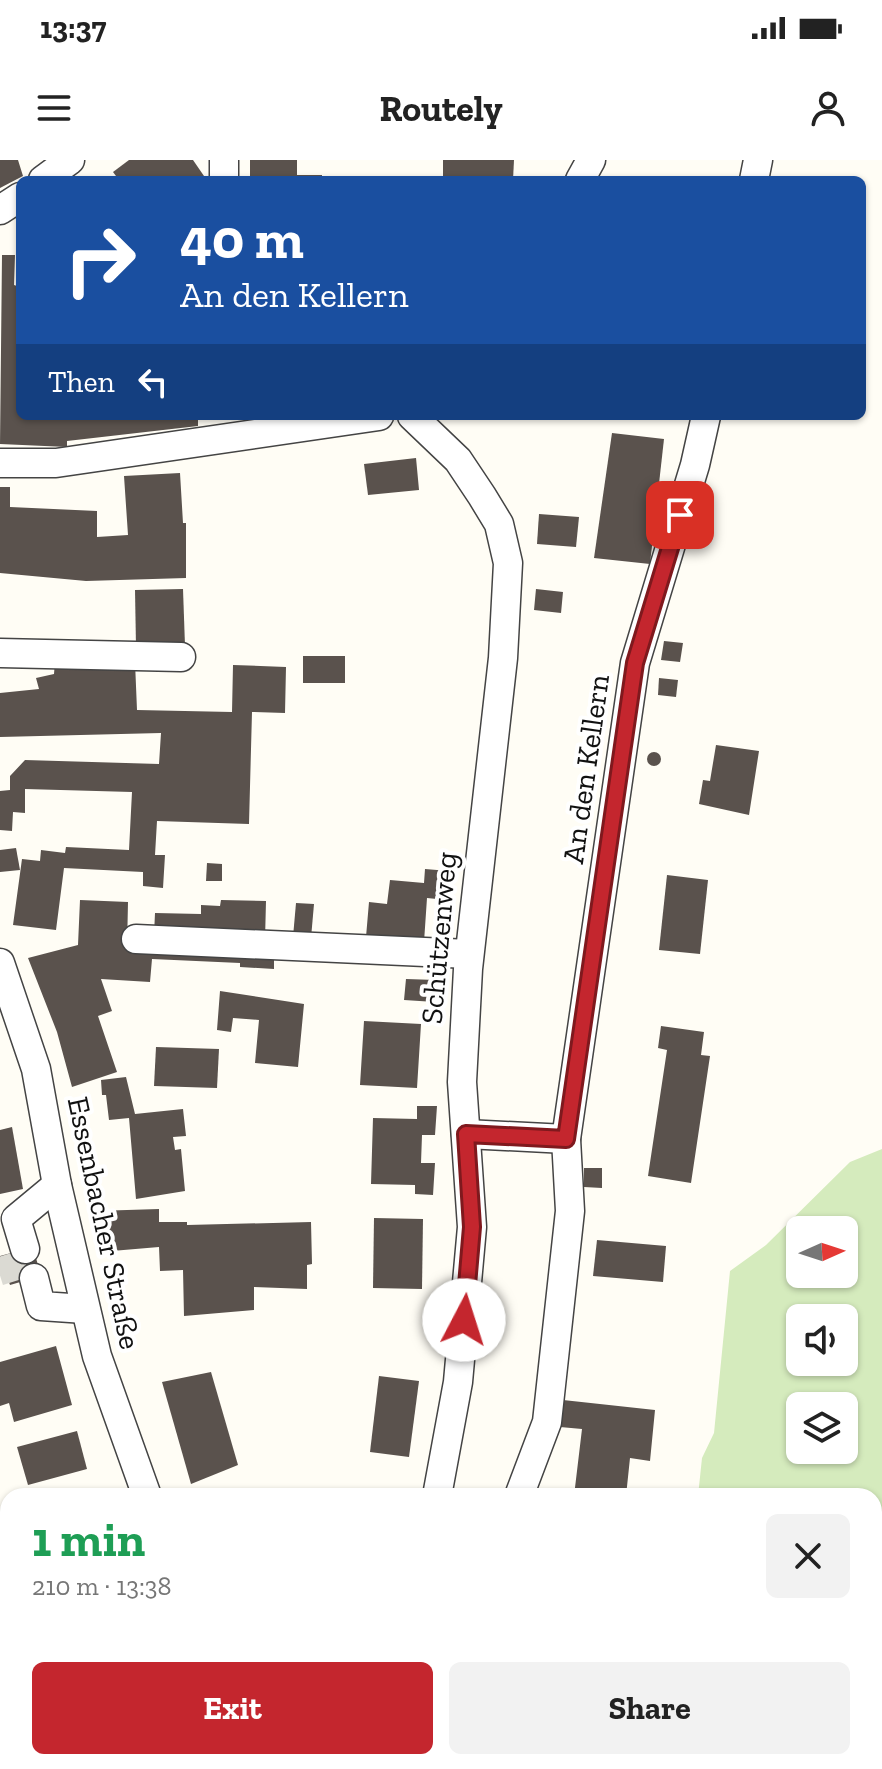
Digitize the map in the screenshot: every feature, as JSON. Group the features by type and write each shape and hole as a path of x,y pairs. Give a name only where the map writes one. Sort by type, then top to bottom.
{"street":[{"path":"48,176 70,160"},
{"path":"0,463 56,463 239,420"},
{"path":"218,427 320,420"},
{"name":"Schützenweg","path":"416,420 458,460 482,496 499,524 508,563 503,658 469,954 462,1082 472,1227 458,1382 438,1488"},
{"name":"An den Kellern","path":"522,1488 547,1422 570,1211 566,1139 635,663 695,465 705,420"},
{"path":"0,653 181,657"},
{"path":"136,939 469,954"},
{"name":"Essenbacher Straße","path":"0,963 36,1069 57,1185 97,1356 144,1488"},
{"path":"466,1134 566,1139"},
{"path":"17,1252 16,1219 57,1185"},
{"path":"25,1280 41,1306 85,1309"},
{"path":"534,1456 536,1488"}],"green space":[{"path":"882,1149 882,1488 699,1488 702,1458 714,1433 730,1271 766,1245 786,1225 786,1288 858,1288 858,1216 795,1216 850,1162"}],"building":[{"path":"0,160 18,160 23,176 16,176 16,180 0,188"},
{"path":"129,160 193,160 204,176 116,176 113,172"},
{"path":"250,160 297,160 297,175 322,175 322,176 250,176"},
{"path":"443,160 514,160 513,176 443,176"},
{"path":"2,255 15,255 16,420 198,420 198,426 67,441 67,447 0,444"},
{"path":"612,433 664,439 650,564 594,558"},
{"path":"416,458 419,490 368,495 364,464"},
{"path":"180,473 183,523 186,523 186,578 86,581 0,573 0,487 10,487 10,507 97,511 97,537 128,535 124,476"},
{"path":"539,514 579,517 576,547 537,544"},
{"path":"183,589 185,646 136,647 135,590"},
{"path":"536,589 563,592 561,613 534,610"},
{"path":"664,641 683,643 680,662 661,660"},
{"path":"303,656 345,656 345,683 303,683"},
{"path":"55,661 135,662 137,710 232,712 233,665 286,667 285,713 252,712 249,824 157,821 155,855 165,855 163,888 143,886 143,872 64,868 56,930 13,925 22,859 40,861 41,850 65,853 66,847 129,850 132,792 25,789 25,813 13,812 12,831 0,830 0,791 10,790 10,776 25,760 159,764 161,733 0,737 0,693 39,689 36,678 54,674"},
{"path":"659,678 678,680 676,697 658,695"},
{"path":"716,745 759,751 749,815 699,804 703,780 710,781"},
{"path":"654,752 661,759 654,766 647,759"},
{"path":"16,848 20,870 0,872 0,850"},
{"path":"207,863 222,864 222,881 206,881"},
{"path":"425,869 449,871 447,900 427,898 424,942 366,937 369,902 387,904 390,880 424,883"},
{"path":"667,875 708,880 700,954 659,950"},
{"path":"80,900 128,902 127,948 274,954 274,969 240,967 240,963 152,959 150,982 101,979 112,1011 98,1016 117,1072 72,1087 57,1032 28,958 78,945"},
{"path":"221,900 266,901 265,940 154,935 155,913 201,914 201,905 220,906"},
{"path":"296,903 314,904 311,938 293,937"},
{"path":"406,979 436,980 435,1002 404,1000"},
{"path":"220,991 304,1004 298,1067 255,1063 259,1020 233,1018 231,1032 217,1030"},
{"path":"364,1021 421,1024 417,1088 360,1085"},
{"path":"661,1026 704,1032 701,1055 710,1056 691,1183 648,1176 667,1050 658,1048"},
{"path":"156,1047 219,1049 217,1088 154,1086"},
{"path":"126,1077 135,1114 183,1109 186,1136 173,1137 175,1150 181,1149 185,1191 136,1199 129,1118 109,1120 106,1095 102,1095 101,1080"},
{"path":"417,1106 437,1106 435,1135 422,1135 421,1163 435,1163 433,1195 415,1194 415,1185 371,1184 373,1118 417,1119"},
{"path":"12,1127 23,1189 0,1194 0,1130"},
{"path":"584,1168 602,1168 602,1188 584,1187"},
{"path":"159,1209 159,1222 187,1222 187,1225 311,1222 312,1264 307,1265 307,1289 254,1287 254,1310 184,1316 183,1270 160,1271 159,1247 100,1252 95,1211"},
{"path":"374,1218 423,1219 422,1289 373,1288"},
{"path":"597,1240 666,1246 663,1282 593,1276"},
{"path":"33,1247 41,1276 10,1285 4,1268 0,1269 0,1256"},
{"path":"56,1346 72,1405 14,1422 9,1403 0,1406 0,1362"},
{"path":"211,1372 238,1465 191,1484 162,1382"},
{"path":"379,1376 419,1381 409,1457 370,1452"},
{"path":"563,1400 655,1410 650,1461 630,1458 627,1488 575,1488 582,1429 560,1427"},
{"path":"77,1431 87,1469 28,1485 17,1447"}],"tunnel":[{"path":"8,1254 17,1283"}],"route":[{"path":"464,1320 472,1227 466,1134 566,1139 633,695 635,663 680,515"}]}
